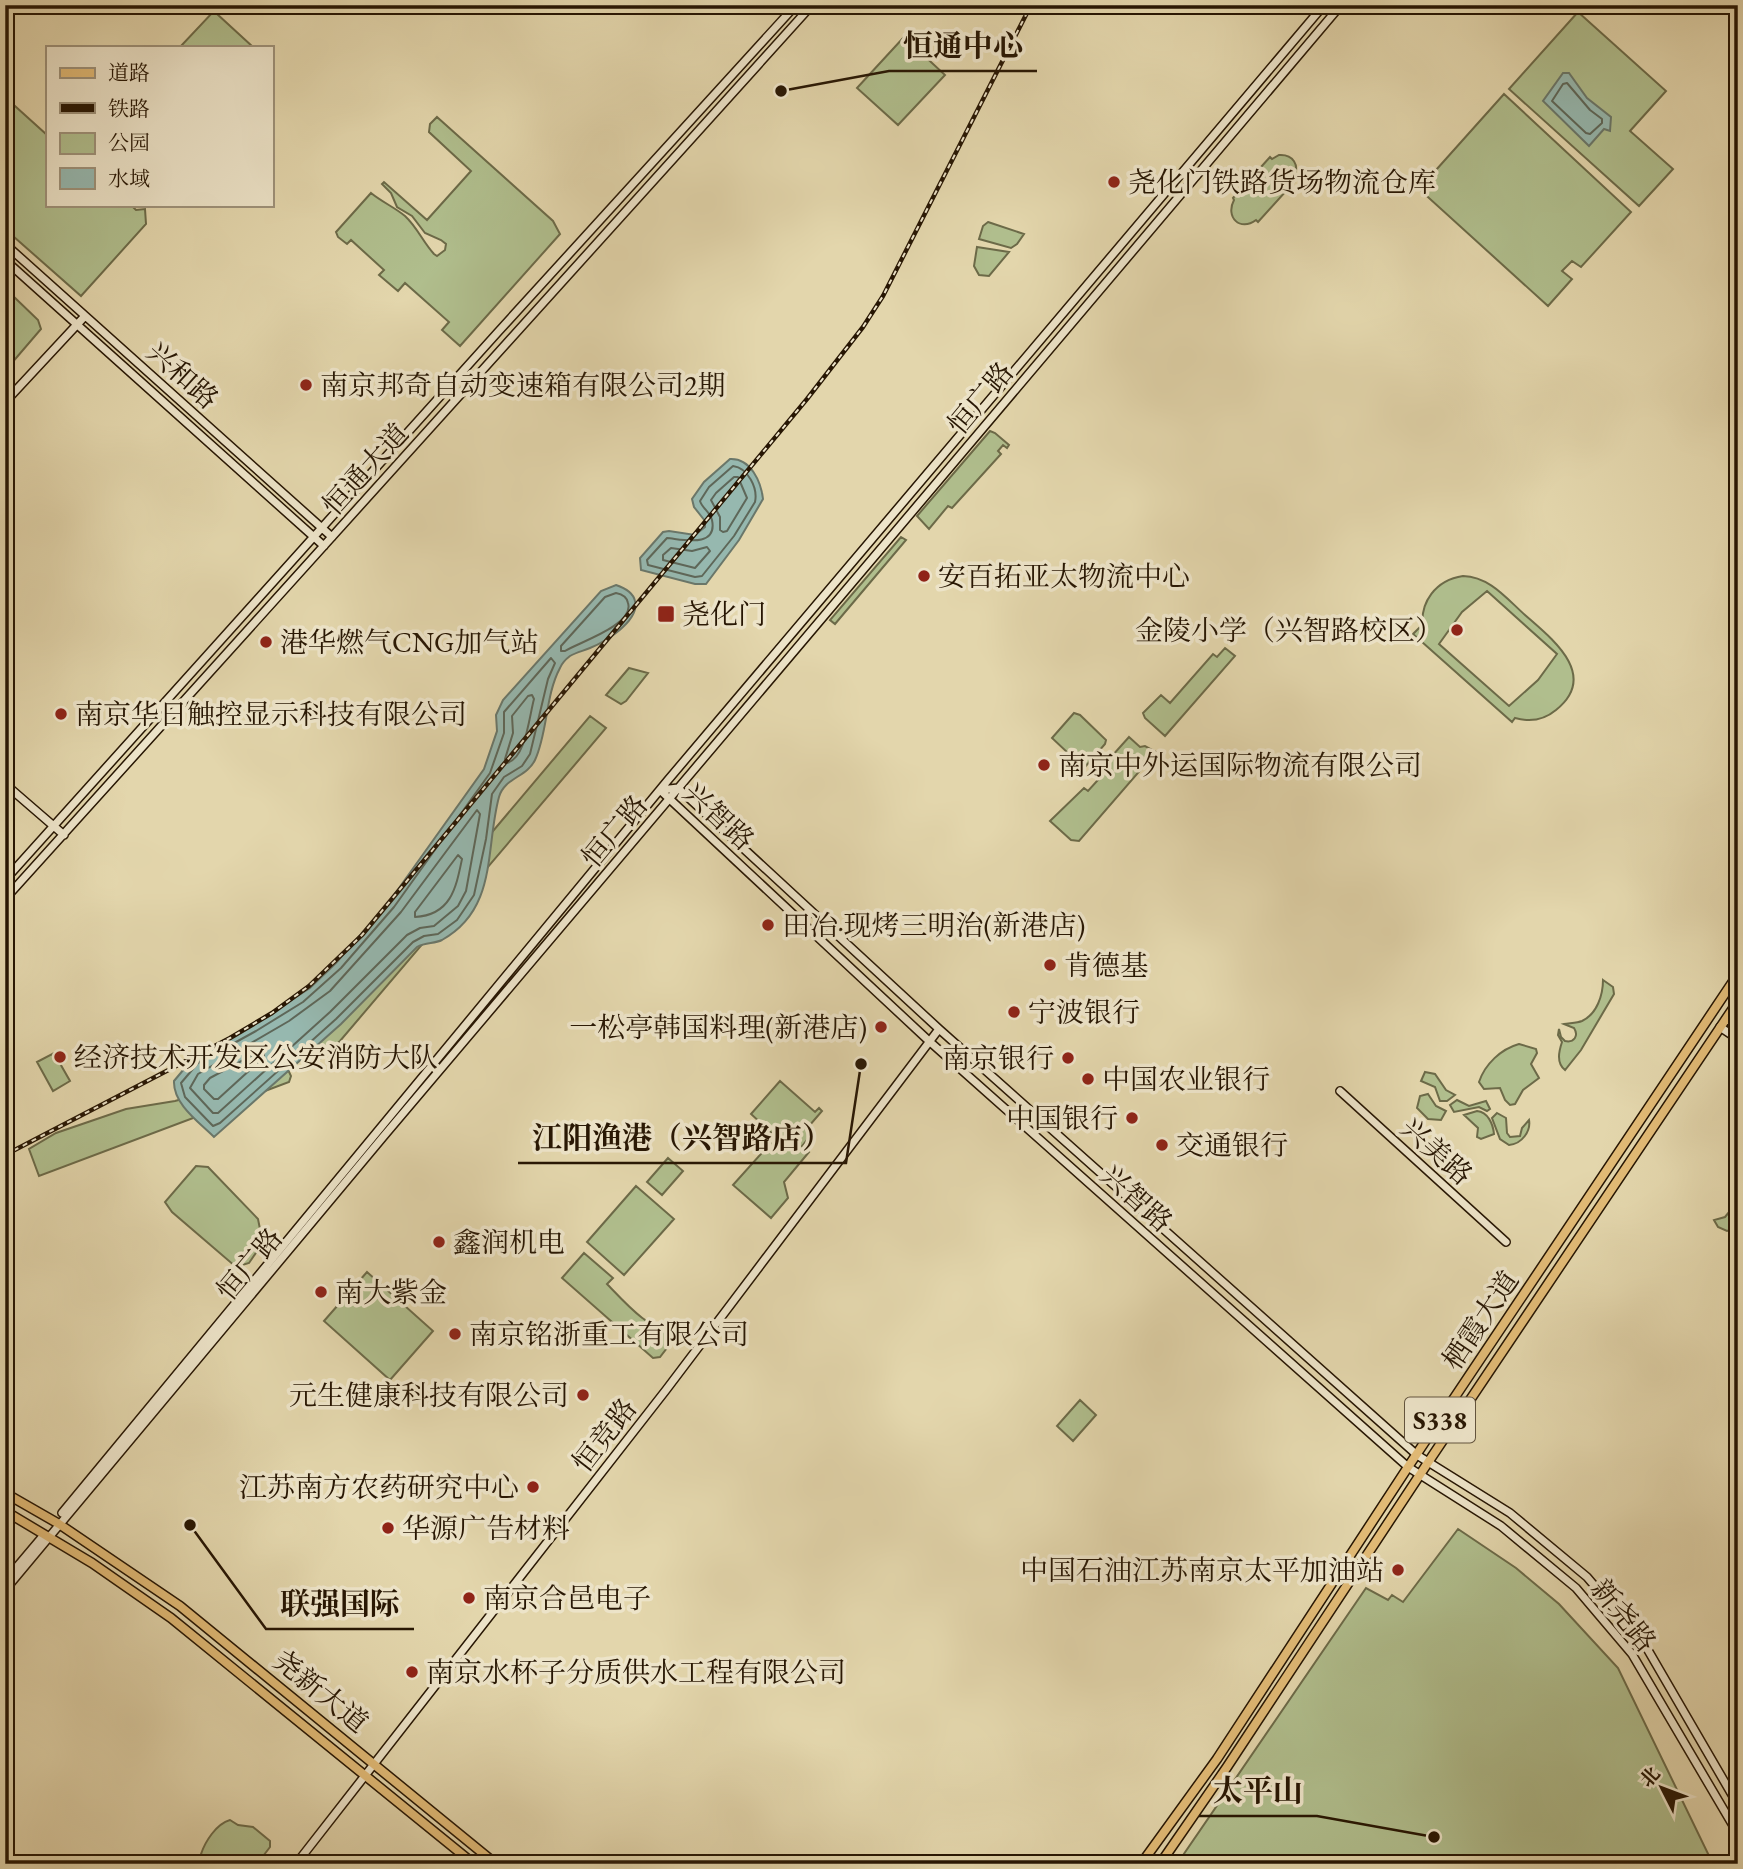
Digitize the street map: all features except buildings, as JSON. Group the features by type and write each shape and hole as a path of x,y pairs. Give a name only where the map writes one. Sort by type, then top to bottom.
{"main road":[{"name":"恒通大道","path":"5,880 321,527 796,5"},
{"name":"恒通大道","path":"5,899 812,5"},
{"name":"恒广路","path":"56,1524 660,790 1324,5"},
{"name":"恒广路","path":"5,1581 1340,5"},
{"name":"兴和路","path":"5,244 332,537"},
{"name":"兴和路","path":"5,260 324,546"},
{"path":"5,402 85,316"},
{"path":"5,784 64,835"},
{"name":"兴智路","path":"660,790 678,788 939,1030 1417,1455 1429,1461"},
{"name":"兴智路","path":"660,790 929,1041 1408,1467 1421,1475"},
{"name":"栖霞大道","path":"1141,1864 1217,1759 1408,1467 1738,974"},
{"name":"栖霞大道","path":"1160,1864 1235,1756 1720,1027 1734,1022 1738,1001"},
{"path":"1720,1027 1738,1039"},
{"name":"恒竞路","path":"296,1864 674,1380 939,1030"},
{"name":"兴美路","path":"1340,1091 1506,1242"},
{"name":"新尧路","path":"1429,1461 1510,1513 1587,1577 1645,1645 1738,1805"},
{"name":"新尧路","path":"1421,1475 1501,1526 1576,1588 1606,1621 1632,1654 1738,1834"},
{"name":"尧新大道","path":"5,1493 180,1606 496,1864"},
{"name":"尧新大道","path":"5,1511 171,1618 474,1864"},
{"name":"恒广路","path":"5,1590 46,1535"},
{"path":"1726,1783 1738,1785"}],"green space":[{"path":"1578,12 1666,91 1630,131 1673,169 1639,206 1509,89"},
{"path":"212,13 217,14 252,46 181,46"},
{"path":"904,37 945,75 898,125 857,88"},
{"path":"1504,94 1631,212 1581,267 1572,261 1562,271 1572,279 1548,306 1419,189"},
{"path":"5,97 46,134 46,206 132,206 136,210 145,209 146,224 81,296 5,229"},
{"path":"437,117 553,221 560,234 460,346 442,330 449,322 405,283 398,291 379,275 384,270 351,240 347,244 336,232 371,193 405,216 434,254 437,256 445,250 446,244 425,233 412,216 397,207 391,193 382,184 384,182 427,220 471,171 429,132 430,124"},
{"path":"1279,155 1288,156 1294,161 1296,180 1258,222 1256,220 1245,224 1236,221 1231,212 1233,198 1270,157 1272,159"},
{"path":"988,222 1024,234 1011,248 979,239 983,226"},
{"path":"977,247 1009,252 989,276 979,275 974,266"},
{"path":"11,294 38,320 41,329 5,371 5,295"},
{"path":"990,431 1009,445 1007,448 1003,445 998,451 1001,454 952,508 948,506 929,529 917,516"},
{"path":"901,537 906,540 835,624 830,620"},
{"path":"1473,577 1489,584 1558,646 1567,658 1573,684 1568,697 1556,710 1541,718 1515,718 1512,722 1413,634 1420,627 1423,629 1424,610 1431,594 1437,587 1453,578","holes":["1487,591 1557,654 1538,680 1509,706 1439,644 1462,612"]},
{"path":"1225,648 1235,656 1165,736 1143,713 1161,695 1170,703 1213,654 1217,657"},
{"path":"629,668 648,673 621,704 606,695"},
{"path":"1074,713 1080,715 1106,740 1085,767 1080,769 1063,757 1067,752 1052,738"},
{"path":"590,716 606,728 340,1041 320,1059 312,1059 306,1049"},
{"path":"1129,737 1140,747 1145,746 1156,752 1079,841 1071,840 1050,821 1084,788 1088,791 1107,770 1103,766"},
{"path":"1603,980 1613,987 1614,994 1581,1050 1565,1070 1559,1060 1562,1042 1558,1035 1559,1029 1565,1041 1575,1038 1574,1028 1564,1024 1582,1021 1592,1014 1602,992"},
{"path":"1519,1044 1536,1049 1537,1053 1531,1064 1539,1078 1523,1090 1515,1104 1510,1105 1500,1088 1484,1089 1479,1082 1494,1058"},
{"path":"54,1053 70,1081 53,1091 37,1062"},
{"path":"283,1059 291,1076 289,1082 39,1176 29,1149 56,1133 126,1109 175,1101 237,1084"},
{"path":"1425,1072 1435,1074 1446,1090 1455,1095 1447,1101 1440,1101 1435,1087 1421,1081"},
{"path":"780,1081 815,1112 819,1108 822,1111 809,1126 814,1131 802,1146 809,1152 784,1182 788,1198 771,1218 733,1185 776,1137 751,1114"},
{"path":"1428,1094 1436,1106 1446,1111 1441,1120 1428,1119 1417,1108 1420,1096"},
{"path":"1457,1100 1469,1106 1486,1101 1490,1109 1487,1111 1479,1107 1454,1112 1450,1105"},
{"path":"1477,1111 1489,1119 1494,1134 1481,1139 1477,1137 1478,1128 1464,1115"},
{"path":"1497,1113 1506,1118 1507,1133 1510,1137 1520,1136 1522,1128 1529,1120 1529,1128 1522,1140 1509,1145 1500,1139 1492,1118"},
{"path":"668,1158 683,1171 662,1195 647,1182"},
{"path":"196,1166 208,1167 258,1219 260,1247 249,1263 236,1267 172,1212 165,1202"},
{"path":"636,1186 674,1219 624,1275 587,1242"},
{"path":"1734,1206 1734,1229 1727,1231 1718,1227 1714,1220 1725,1217"},
{"path":"584,1253 613,1278 607,1284 637,1314 656,1326 664,1329 671,1327 677,1335 660,1357 653,1358 562,1278"},
{"path":"367,1272 433,1331 390,1380 324,1321"},
{"path":"1080,1400 1096,1415 1073,1441 1057,1426"},
{"path":"1458,1529 1516,1568 1559,1604 1618,1668 1713,1864 1177,1864 1366,1588 1388,1600 1392,1595 1403,1602"},
{"path":"230,1820 238,1825 253,1827 270,1841 270,1847 257,1864 213,1864 201,1854 212,1834 220,1825"}],"water":[{"path":"1563,73 1569,73 1587,98 1611,117 1610,131 1604,129 1589,146 1543,101"},
{"path":"730,459 744,462 754,472 763,499 739,540 706,584 695,584 641,570 640,558 663,532 695,535 705,527 705,521 694,507 692,499 704,482"},
{"path":"616,585 628,591 634,598 635,609 632,616 612,636 570,656 561,666 555,679 535,760 527,770 506,786 499,797 486,876 473,912 460,927 442,940 417,947 341,1024 214,1137 182,1105 174,1081 194,1057 252,1025 310,988 336,963 389,902 484,769 497,731 496,715 503,700 601,591"}],"waterway":[{"path":"5,1135 10,1133"}],"railway":[{"path":"5,1155 230,1038 272,1013 309,986 362,935 807,399 863,327 883,296 1031,5"}],"place":[{"name":"恒通中心","path":"781,91"},
{"name":"尧化门铁路货场物流仓库","path":"1114,182"},
{"name":"南京邦奇自动变速箱有限公司2期","path":"306,385"},
{"name":"安百拓亚太物流中心","path":"924,576"},
{"name":"尧化门","path":"666,614"},
{"name":"金陵小学（兴智路校区）","path":"1457,630"},
{"name":"港华燃气CNG加气站","path":"266,642"},
{"name":"南京华日触控显示科技有限公司","path":"61,714"},
{"name":"南京中外运国际物流有限公司","path":"1044,765"},
{"name":"田冶·现烤三明治(新港店)","path":"768,925"},
{"name":"肯德基","path":"1050,965"},
{"name":"宁波银行","path":"1014,1012"},
{"name":"一松亭韩国料理(新港店)","path":"881,1027"},
{"name":"经济技术开发区公安消防大队","path":"60,1057"},
{"name":"南京银行","path":"1068,1058"},
{"name":"江阳渔港（兴智路店）","path":"861,1064"},
{"name":"中国农业银行","path":"1088,1079"},
{"name":"中国银行","path":"1132,1118"},
{"name":"交通银行","path":"1162,1145"},
{"name":"鑫润机电","path":"439,1242"},
{"name":"南大紫金","path":"321,1292"},
{"name":"南京铭浙重工有限公司","path":"455,1334"},
{"name":"元生健康科技有限公司","path":"583,1395"},
{"name":"江苏南方农药研究中心","path":"533,1487"},
{"name":"联强国际","path":"190,1525"},
{"name":"华源广告材料","path":"388,1528"},
{"name":"中国石油江苏南京太平加油站","path":"1398,1570"},
{"name":"南京合邑电子","path":"469,1598"},
{"name":"南京水杯子分质供水工程有限公司","path":"412,1672"},
{"name":"太平山","path":"1434,1837"}]}
